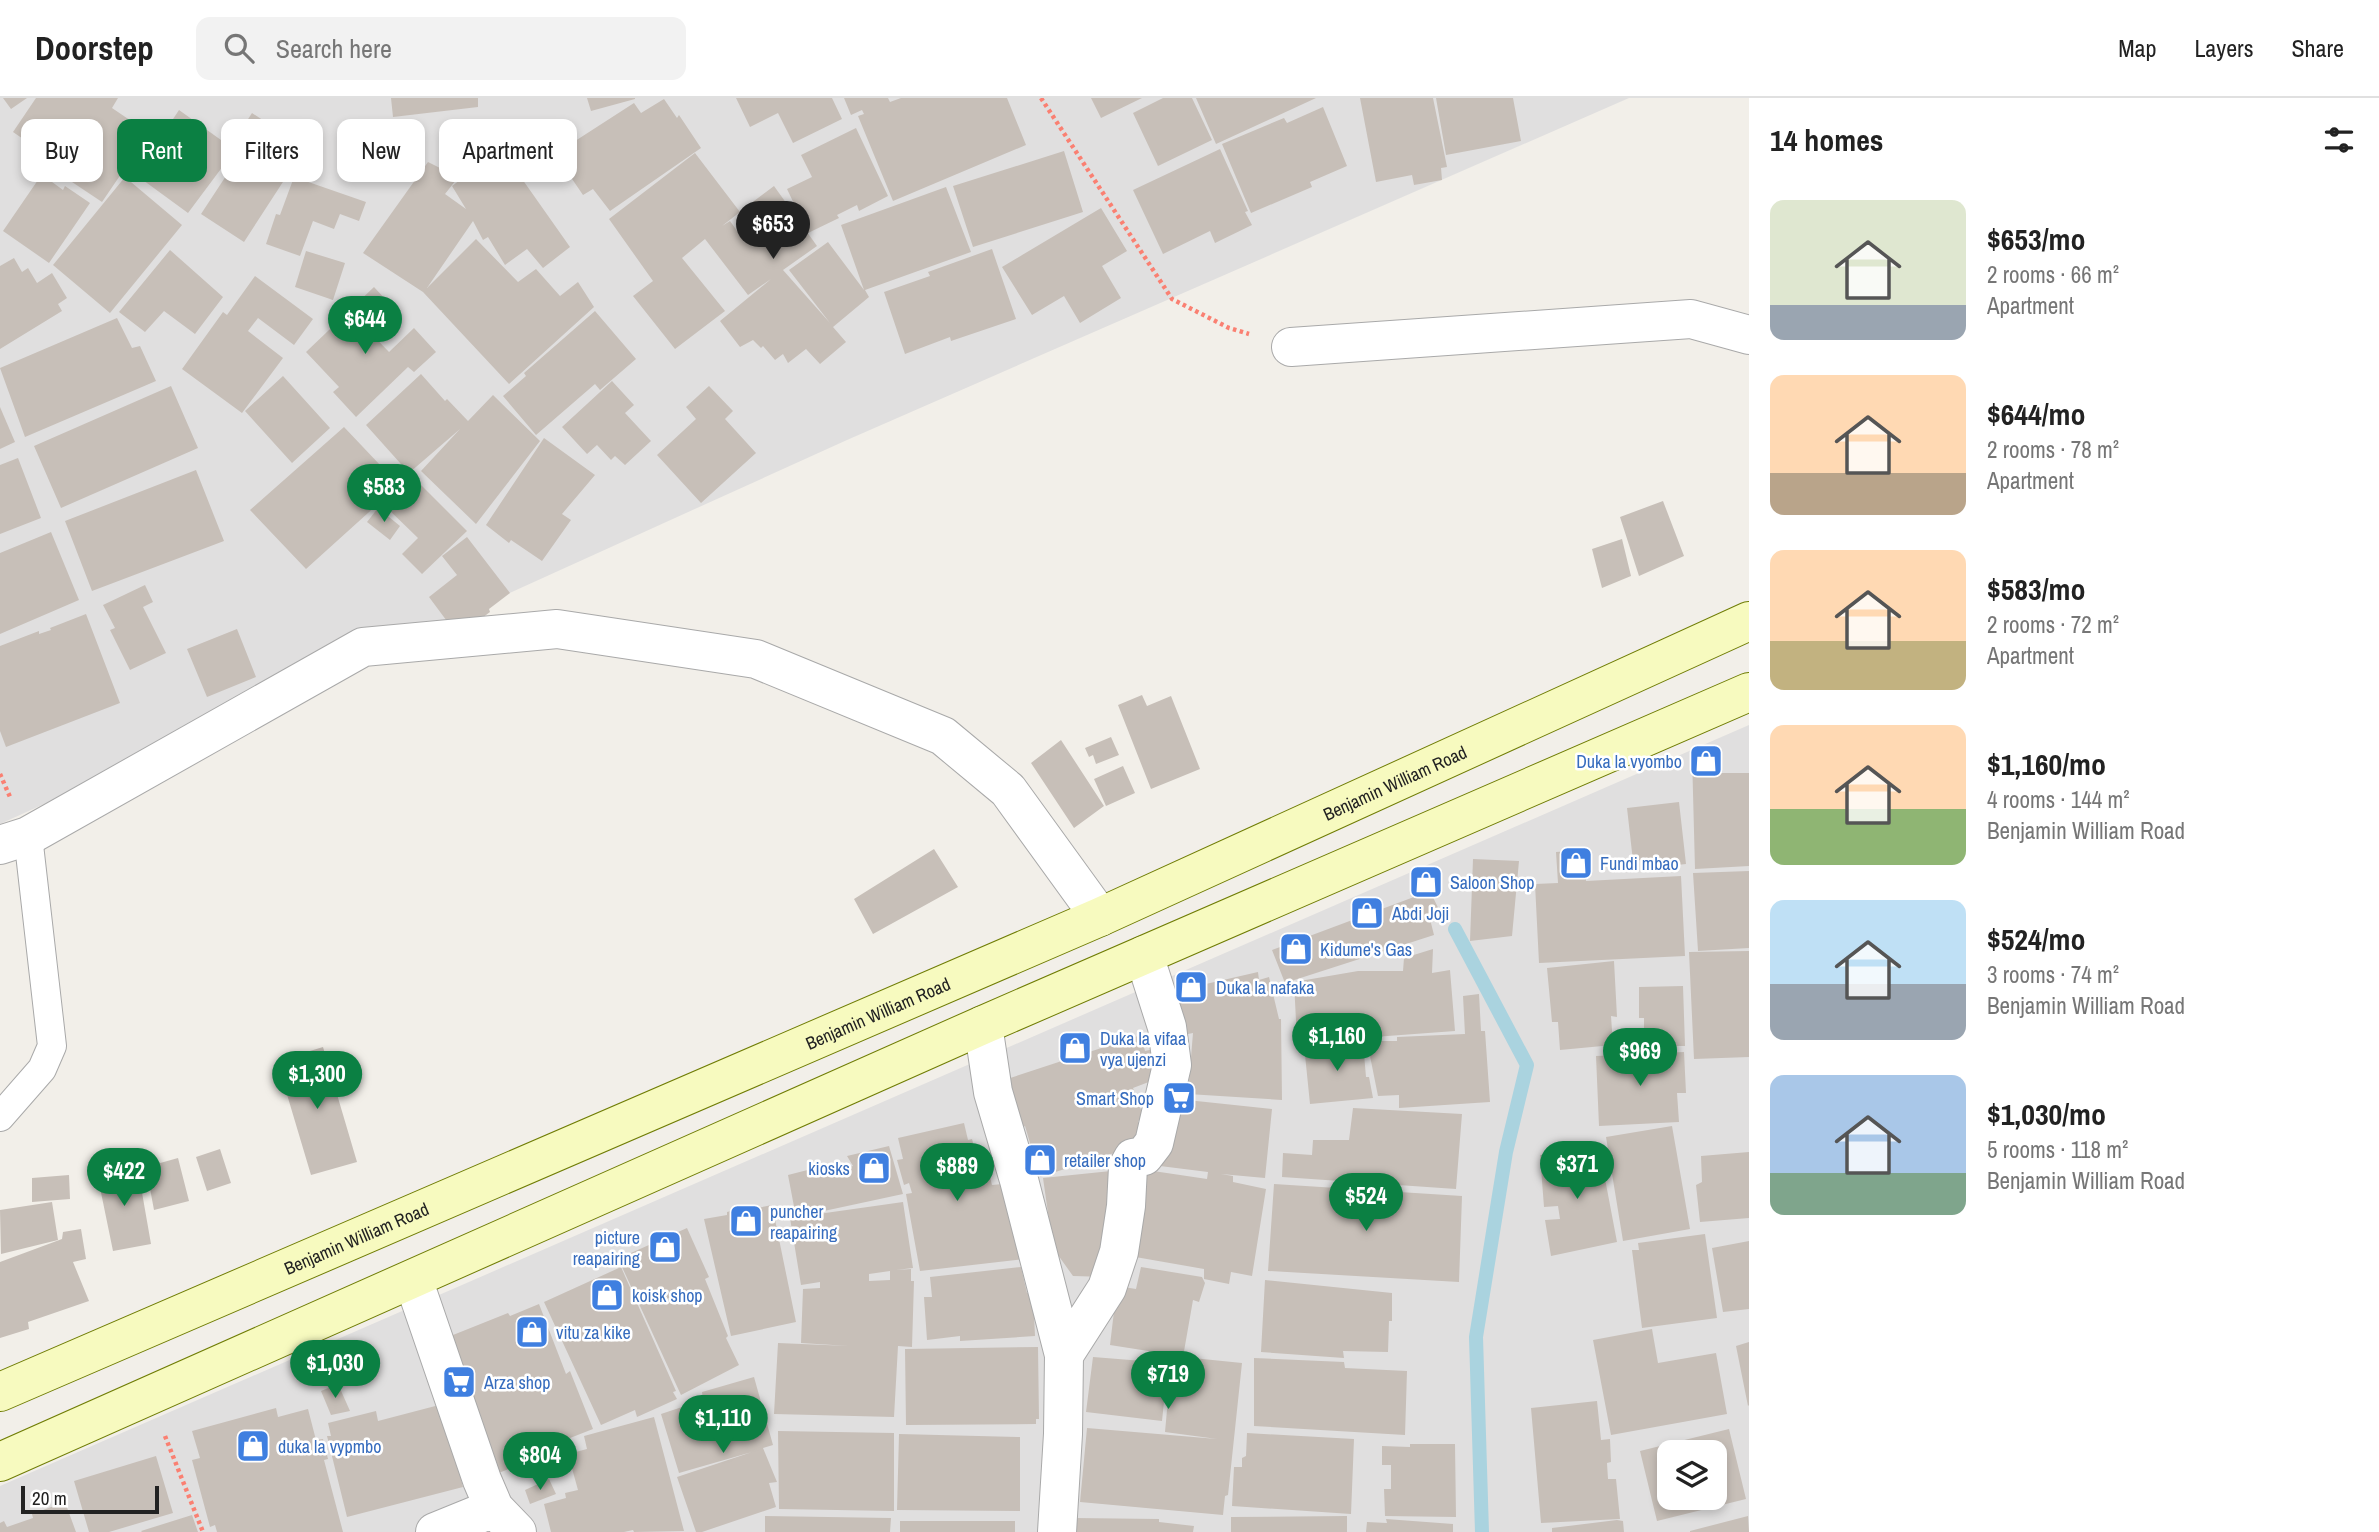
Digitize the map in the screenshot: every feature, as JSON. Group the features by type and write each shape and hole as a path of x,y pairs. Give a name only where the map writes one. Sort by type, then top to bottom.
{"main road":[{"name":"Benjamin William Road","path":"0,1392 1100,917 1749,621"},
{"path":"2,1455 148,1396 983,1025 1749,692"}],"street":[{"path":"1291,347 1691,319 1749,335"},
{"path":"14,841 363,647 557,629 756,659 943,736 1008,790 1100,917"},
{"path":"1064,1355 1107,1288 1119,1252 1126,1206 1128,1167 1133,1158 1144,1156 1154,1143 1172,1065 1167,1027 1144,955"},
{"path":"983,1025 993,1092 1019,1180 1064,1355 1063,1434 1057,1532"},
{"path":"413,1279 482,1480 505,1520 435,1532"}],"lane":[{"path":"0,1117 42,1069 52,1046 14,841"}],"path":[{"path":"1041,98 1172,299 1229,328 1291,347"},
{"path":"148,1396 193,1501 203,1532"}],"shaded area":[{"path":"0,98 1629,98 847,440 0,824"},
{"path":"1749,725 1749,1532 0,1532 0,1486"}],"building":[{"path":"3,98 27,98 11,109"},
{"path":"36,98 118,98 112,108 128,119 117,119 117,180 102,202 72,182 103,182 103,119 22,119"},
{"path":"391,98 478,98 478,107 393,117"},
{"path":"587,98 635,98 635,99 591,111"},
{"path":"736,98 832,98 842,119 793,143 778,113 750,127"},
{"path":"844,98 888,98 890,102 901,98 1007,98 1026,145 893,201 858,116 864,114 862,110 851,115"},
{"path":"1091,98 1142,98 1101,118"},
{"path":"1163,98 1192,98 1212,140 1158,166 1133,113"},
{"path":"1196,98 1316,98 1216,144"},
{"path":"1360,98 1433,98 1447,167 1441,168 1442,180 1414,185 1412,175 1376,182"},
{"path":"1436,98 1513,98 1521,141 1446,155"},
{"path":"664,99 677,118 679,115 701,148 610,211 593,189 583,195 574,182 577,182 577,140 634,103 641,113"},
{"path":"1323,107 1347,166 1310,182 1312,187 1251,213 1222,144 1284,118 1287,123"},
{"path":"179,110 192,119 173,119"},
{"path":"252,113 261,119 248,119"},
{"path":"21,120 21,138 13,132"},
{"path":"856,128 888,196 859,211 857,205 837,215 839,218 808,233 787,189 812,177 801,155"},
{"path":"207,130 221,140 221,169 188,213 146,182 207,182"},
{"path":"1220,149 1252,225 1215,243 1210,231 1163,254 1133,190"},
{"path":"1064,151 1083,212 973,247 953,186"},
{"path":"695,153 740,212 722,226 730,221 745,242 758,235 742,210 774,186 817,246 783,270 830,323 789,270 828,242 864,290 841,225 946,187 971,252 865,290 869,297 833,327 846,342 820,364 806,349 788,363 783,354 775,360 763,346 761,348 753,340 740,347 720,321 771,279 748,295 705,239 682,258 725,311 675,349 633,296 653,281 609,219"},
{"path":"428,162 439,168 439,182 454,182 445,194 466,209 452,186 457,182 524,182 570,247 543,268 527,249 505,265 488,237 483,240 473,221 427,288 476,239 518,282 536,269 560,296 578,282 594,307 509,384 423,292 363,253 414,182 425,182 425,166"},
{"path":"37,182 52,182 63,190 65,186 90,203 49,263 3,231"},
{"path":"121,182 131,182 182,225 110,313 53,265"},
{"path":"222,182 283,182 244,242 201,214"},
{"path":"292,182 308,182 366,202 359,221 340,214 334,229 313,221 300,256 266,244 276,214 280,215"},
{"path":"1101,208 1127,251 1102,266 1121,298 1080,323 1064,296 1032,315 1002,267"},
{"path":"992,249 1016,319 951,341 950,337 905,354 884,292 930,276 928,272"},
{"path":"170,250 223,297 195,334 164,311 145,332 119,312"},
{"path":"306,251 345,263 333,300 295,287"},
{"path":"14,258 22,272 28,268 37,283 52,273 67,298 58,304 62,311 0,349 0,266"},
{"path":"255,276 313,319 294,345 258,318 248,331 283,358 242,413 182,369 223,312 227,315"},
{"path":"374,287 387,301 363,325 389,352 414,328 436,352 414,372 408,367 356,417 333,392 339,387 306,352"},
{"path":"595,311 636,359 600,390 595,384 536,435 503,396 526,376 524,373"},
{"path":"117,318 132,348 140,346 156,381 25,437 0,368"},
{"path":"421,374 445,401 447,399 468,421 493,395 540,441 476,524 421,471 460,429 409,473 366,425"},
{"path":"283,376 330,428 292,463 245,411"},
{"path":"612,381 634,405 625,413 651,441 625,465 615,456 611,460 597,445 587,454 562,427"},
{"path":"171,386 198,448 61,508 34,446"},
{"path":"709,386 733,411 725,419 756,453 701,503 657,455 696,419 686,407"},
{"path":"0,407 15,442 0,449"},
{"path":"344,427 399,485 306,569 250,510"},
{"path":"544,438 595,475 562,514 571,520 542,561 511,540 509,543 486,525"},
{"path":"18,458 41,518 0,534 0,465"},
{"path":"196,470 224,541 92,591 65,521"},
{"path":"413,477 467,531 422,574 402,554 418,538 385,506"},
{"path":"1663,501 1684,556 1639,576 1620,517"},
{"path":"378,508 400,526 390,540 367,522"},
{"path":"51,532 79,600 0,634 0,553"},
{"path":"467,537 510,593 458,636 429,597 457,575 442,556"},
{"path":"1622,539 1631,576 1602,588 1592,549"},
{"path":"145,585 153,602 143,607 166,653 130,670 110,630 115,628 103,605"},
{"path":"86,614 120,703 6,747 0,731 0,646 39,631 39,634 51,630 50,628"},
{"path":"237,629 256,677 207,697 187,649"},
{"path":"1142,695 1147,706 1171,696 1200,769 1151,789 1118,705"},
{"path":"1111,737 1119,755 1096,764 1093,755 1089,757 1085,748"},
{"path":"1061,740 1104,806 1074,828 1031,763"},
{"path":"1719,752 1721,773 1749,773 1749,866 1695,869 1692,755"},
{"path":"1123,766 1135,793 1106,806 1094,779"},
{"path":"1679,802 1686,864 1651,868 1650,859 1633,861 1627,808"},
{"path":"934,849 958,887 873,934 854,899"},
{"path":"1584,850 1586,881 1681,876 1685,956 1539,963 1535,884 1558,883 1556,852"},
{"path":"1473,859 1519,861 1512,936 1470,941"},
{"path":"1749,871 1749,948 1698,951 1693,873"},
{"path":"1430,891 1442,916 1430,919 1434,935 1285,983 1272,950"},
{"path":"1433,949 1432,973 1450,970 1455,1031 1297,1040 1294,982 1358,971 1403,971 1404,958"},
{"path":"1749,951 1749,1057 1694,1059 1689,952"},
{"path":"1614,961 1617,1017 1611,1016 1613,1045 1560,1050 1558,1022 1552,1022 1547,968"},
{"path":"1258,972 1259,980 1269,977 1281,1019 1282,1100 1188,1094 1193,1033 1178,1036 1171,992"},
{"path":"1683,986 1685,1046 1644,1046 1644,1018 1639,1018 1639,987"},
{"path":"1479,994 1481,1031 1485,1031 1490,1102 1399,1108 1399,1095 1378,1096 1367,1041 1397,1041 1397,1037 1465,1034 1463,996"},
{"path":"1141,1035 1145,1051 1162,1047 1167,1075 1133,1088 1144,1118 1138,1121 1145,1143 1040,1177 1025,1126 1021,1129 1007,1079"},
{"path":"1363,1042 1366,1077 1369,1077 1373,1098 1310,1104 1304,1045"},
{"path":"323,1047 357,1162 311,1175 277,1061"},
{"path":"1684,1052 1686,1093 1677,1093 1679,1122 1599,1126 1596,1056"},
{"path":"1168,1098 1272,1109 1265,1178 1221,1174 1233,1176 1233,1182 1266,1189 1252,1276 1231,1272 1229,1284 1204,1279 1204,1269 1124,1255 1133,1168 1207,1179 1208,1172 1160,1166"},
{"path":"1353,1108 1462,1114 1456,1189 1282,1177 1283,1153 1312,1155 1313,1140 1349,1140"},
{"path":"964,1123 968,1140 972,1139 979,1166 987,1165 992,1185 1013,1183 1024,1259 920,1271 906,1194 912,1193 909,1183 904,1185 897,1160 903,1159 898,1138"},
{"path":"1672,1126 1690,1229 1623,1241 1606,1137"},
{"path":"889,1146 903,1194 796,1217 788,1175 827,1165 830,1171 853,1166 847,1156"},
{"path":"1599,1147 1617,1242 1551,1256 1545,1220 1560,1219 1558,1206 1544,1207 1540,1155"},
{"path":"220,1149 231,1183 207,1191 196,1157"},
{"path":"1749,1152 1749,1218 1700,1222 1696,1185 1702,1182 1701,1156"},
{"path":"178,1158 189,1201 154,1210 146,1167"},
{"path":"137,1164 151,1244 113,1251 97,1173"},
{"path":"1111,1171 1108,1277 1073,1276 1053,1248 1043,1178"},
{"path":"69,1175 70,1199 32,1202 32,1178"},
{"path":"1274,1184 1462,1196 1459,1282 1268,1271"},
{"path":"52,1202 58,1240 1,1254 0,1210"},
{"path":"903,1202 913,1268 896,1270 911,1269 911,1281 914,1281 912,1347 898,1346 894,1417 774,1414 778,1343 849,1346 801,1343 803,1289 820,1288 820,1282 801,1285 790,1218","holes":["890,1271 890,1280 869,1281 869,1274"]},
{"path":"772,1205 796,1322 731,1336 704,1219 727,1215 727,1212 746,1207 748,1210"},
{"path":"687,1228 709,1277 705,1279 728,1336 726,1338 739,1365 681,1395 622,1267 625,1266 622,1257"},
{"path":"81,1229 86,1259 73,1262 89,1301 28,1322 29,1329 0,1338 0,1262 62,1239 63,1232"},
{"path":"1705,1234 1717,1318 1642,1328 1632,1250 1639,1250 1638,1243"},
{"path":"1749,1241 1749,1309 1723,1312 1712,1248"},
{"path":"621,1267 676,1391 673,1392 677,1399 637,1417 635,1410 601,1425 544,1302"},
{"path":"1021,1267 1027,1293 1033,1292 1035,1336 960,1341 960,1336 927,1340 924,1297 932,1297 930,1277"},
{"path":"1141,1267 1202,1277 1205,1283 1199,1302 1193,1300 1183,1357 1242,1363 1228,1495 1225,1496 1223,1515 1080,1502 1087,1428 1217,1439 1165,1432 1172,1355 1180,1356 1110,1345 1117,1286 1136,1289"},
{"path":"1265,1280 1392,1293 1388,1352 1343,1351 1344,1358 1261,1352"},
{"path":"539,1304 566,1374 570,1371 593,1429 547,1447 549,1453 496,1474 448,1337 508,1313 510,1316"},
{"path":"1652,1329 1658,1363 1716,1353 1727,1414 1611,1435 1593,1340"},
{"path":"1749,1342 1749,1405 1748,1406 1736,1346"},
{"path":"1038,1347 1039,1419 1036,1419 1036,1424 906,1425 905,1349"},
{"path":"1093,1357 1168,1363 1162,1421 1086,1412"},
{"path":"1254,1358 1344,1362 1345,1368 1407,1371 1405,1435 1254,1426"},
{"path":"754,1377 773,1445 763,1448 777,1482 769,1483 776,1507 696,1532 677,1477 752,1452 679,1473 661,1414 703,1400 702,1392"},
{"path":"338,1384 350,1411 331,1415 321,1391"},
{"path":"1597,1401 1601,1440 1610,1439 1611,1462 1607,1463 1608,1479 1616,1479 1620,1519 1541,1523 1531,1408"},
{"path":"443,1404 463,1487 347,1517 327,1436 331,1436 328,1423 376,1411 378,1421"},
{"path":"276,1408 278,1417 308,1409 316,1440 323,1439 328,1459 324,1460 343,1532 217,1532 215,1525 210,1527 192,1460 200,1458 192,1431"},
{"path":"654,1417 684,1531 551,1532 544,1504 566,1498 565,1493 578,1490 568,1454 587,1449 584,1436"},
{"path":"1729,1429 1746,1499 1727,1504 1727,1440 1684,1440"},
{"path":"778,1431 894,1433 894,1511 779,1509"},
{"path":"1247,1433 1354,1439 1351,1514 1232,1506 1234,1467 1242,1467 1242,1458 1246,1456"},
{"path":"899,1434 1020,1437 1020,1511 897,1510"},
{"path":"1410,1444 1455,1444 1456,1517 1385,1516 1384,1489 1391,1489 1391,1465 1382,1465 1382,1446 1410,1447"},
{"path":"1657,1447 1657,1510 1702,1510 1657,1521 1640,1451"},
{"path":"156,1456 173,1513 109,1532 89,1532 74,1481"},
{"path":"549,1479 556,1494 530,1504 525,1490"},
{"path":"65,1502 76,1532 0,1532 0,1523 4,1521 7,1527"},
{"path":"192,1515 198,1532 141,1531"},
{"path":"765,1516 891,1518 890,1532 765,1532"},
{"path":"1347,1516 1347,1532 1231,1532 1231,1517"},
{"path":"1748,1516 1749,1532 1690,1532 1690,1531"},
{"path":"1074,1518 1159,1519 1159,1522 1194,1526 1193,1532 1074,1532"},
{"path":"1386,1519 1453,1524 1453,1532 1366,1532 1367,1522 1387,1523"},
{"path":"900,1521 1015,1521 1015,1532 900,1532"},
{"path":"1623,1521 1624,1532 1552,1532 1552,1528"}],"waterway":[{"path":"1455,929 1527,1065 1506,1152 1476,1337 1482,1532"}],"place":[{"name":"Duka la vyombo","path":"1706,761"},
{"name":"Fundi mbao","path":"1576,863"},
{"name":"Saloon Shop","path":"1426,882"},
{"name":"Abdi Joji","path":"1367,913"},
{"name":"Kidume's Gas","path":"1296,949"},
{"name":"Duka la nafaka","path":"1191,987"},
{"name":"Duka la vifaa vya ujenzi","path":"1075,1048"},
{"name":"Smart Shop","path":"1179,1098"},
{"name":"retailer shop","path":"1040,1160"},
{"name":"kiosks","path":"874,1168"},
{"name":"puncher reapairing","path":"746,1221"},
{"name":"picture reapairing","path":"665,1247"},
{"name":"koisk shop","path":"607,1295"},
{"name":"vitu za kike","path":"532,1332"},
{"name":"Arza shop","path":"459,1382"},
{"name":"duka la vypmbo","path":"253,1446"}]}
